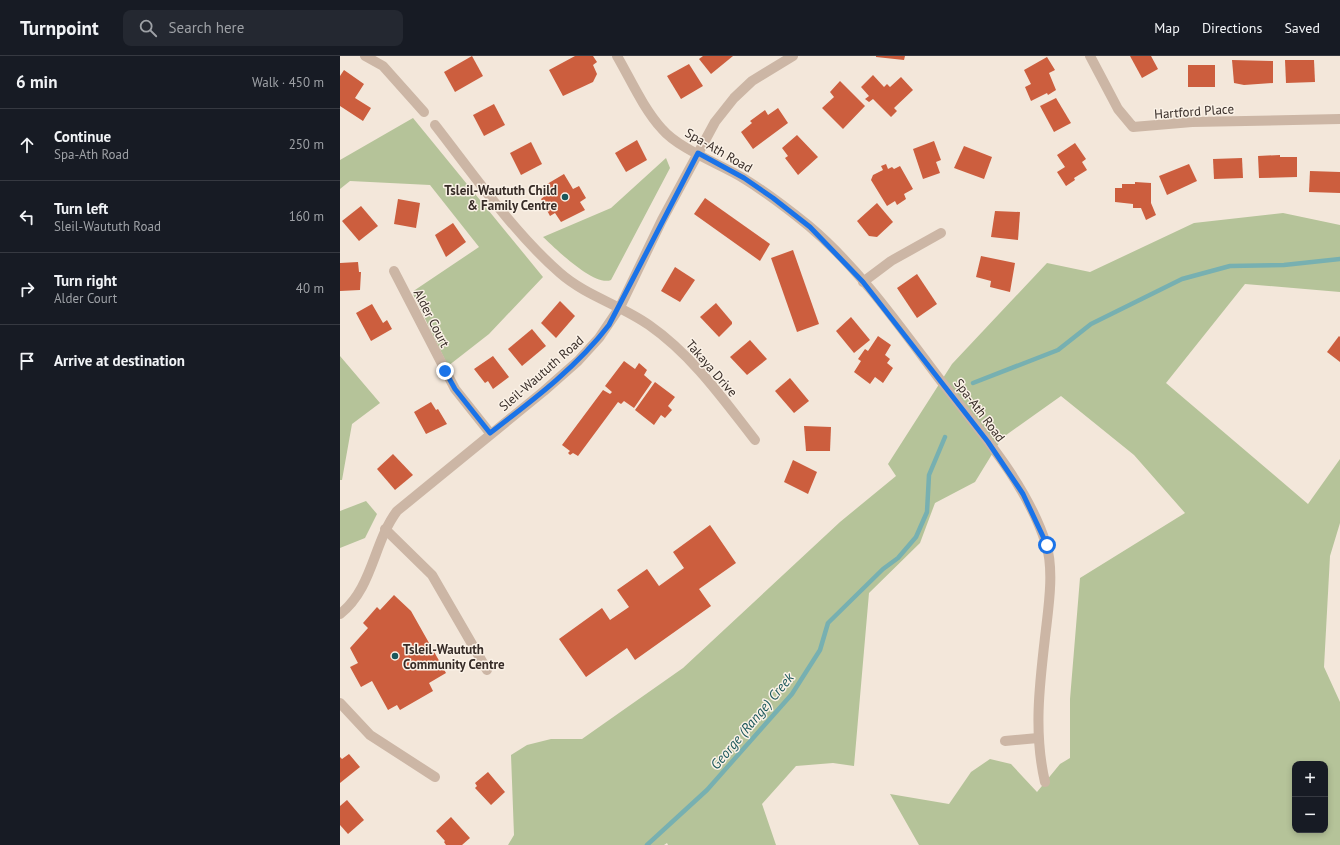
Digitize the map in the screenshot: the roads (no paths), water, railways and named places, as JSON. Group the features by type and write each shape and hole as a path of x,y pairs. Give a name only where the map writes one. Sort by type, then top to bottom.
{"street":[{"path":"365,56 383,66 424,112"},
{"name":"Spa-Ath Road","path":"617,56 649,112 663,131 698,153 744,178 773,198 810,227 863,282 988,442 1023,494 1047,545 1051,586 1039,692 1038,738 1045,782"},
{"name":"Sleil-Waututh Road","path":"340,614 354,600 363,588 385,530 405,503 544,391 578,361 609,325 620,307 715,122 734,98 752,81 793,56"},
{"name":"Hartford Place","path":"1090,56 1118,109 1133,127 1192,122 1340,119"},
{"name":"Takaya Drive","path":"435,126 538,254 562,275 584,291 620,307 649,324 686,354 755,440"},
{"path":"863,282 891,261 941,233"},
{"name":"Alder Court","path":"394,271 452,383 490,433"},
{"path":"385,530 432,575 487,670"},
{"path":"340,703 370,735 435,777"},
{"path":"1005,741 1038,738"}],"waterway":[{"name":"George (Range) Creek","path":"973,383 1058,350 1091,324 1182,279 1230,266 1284,265 1340,259"},
{"name":"George (Range) Creek","path":"647,845 707,790 792,694 820,650 828,623 883,569 898,558 916,537 927,512 929,475 945,437"}],"place":[{"name":"Tsleil-Waututh Child & Family Centre","path":"565,197"},
{"name":"Tsleil-Waututh Community Centre","path":"395,656"}]}
